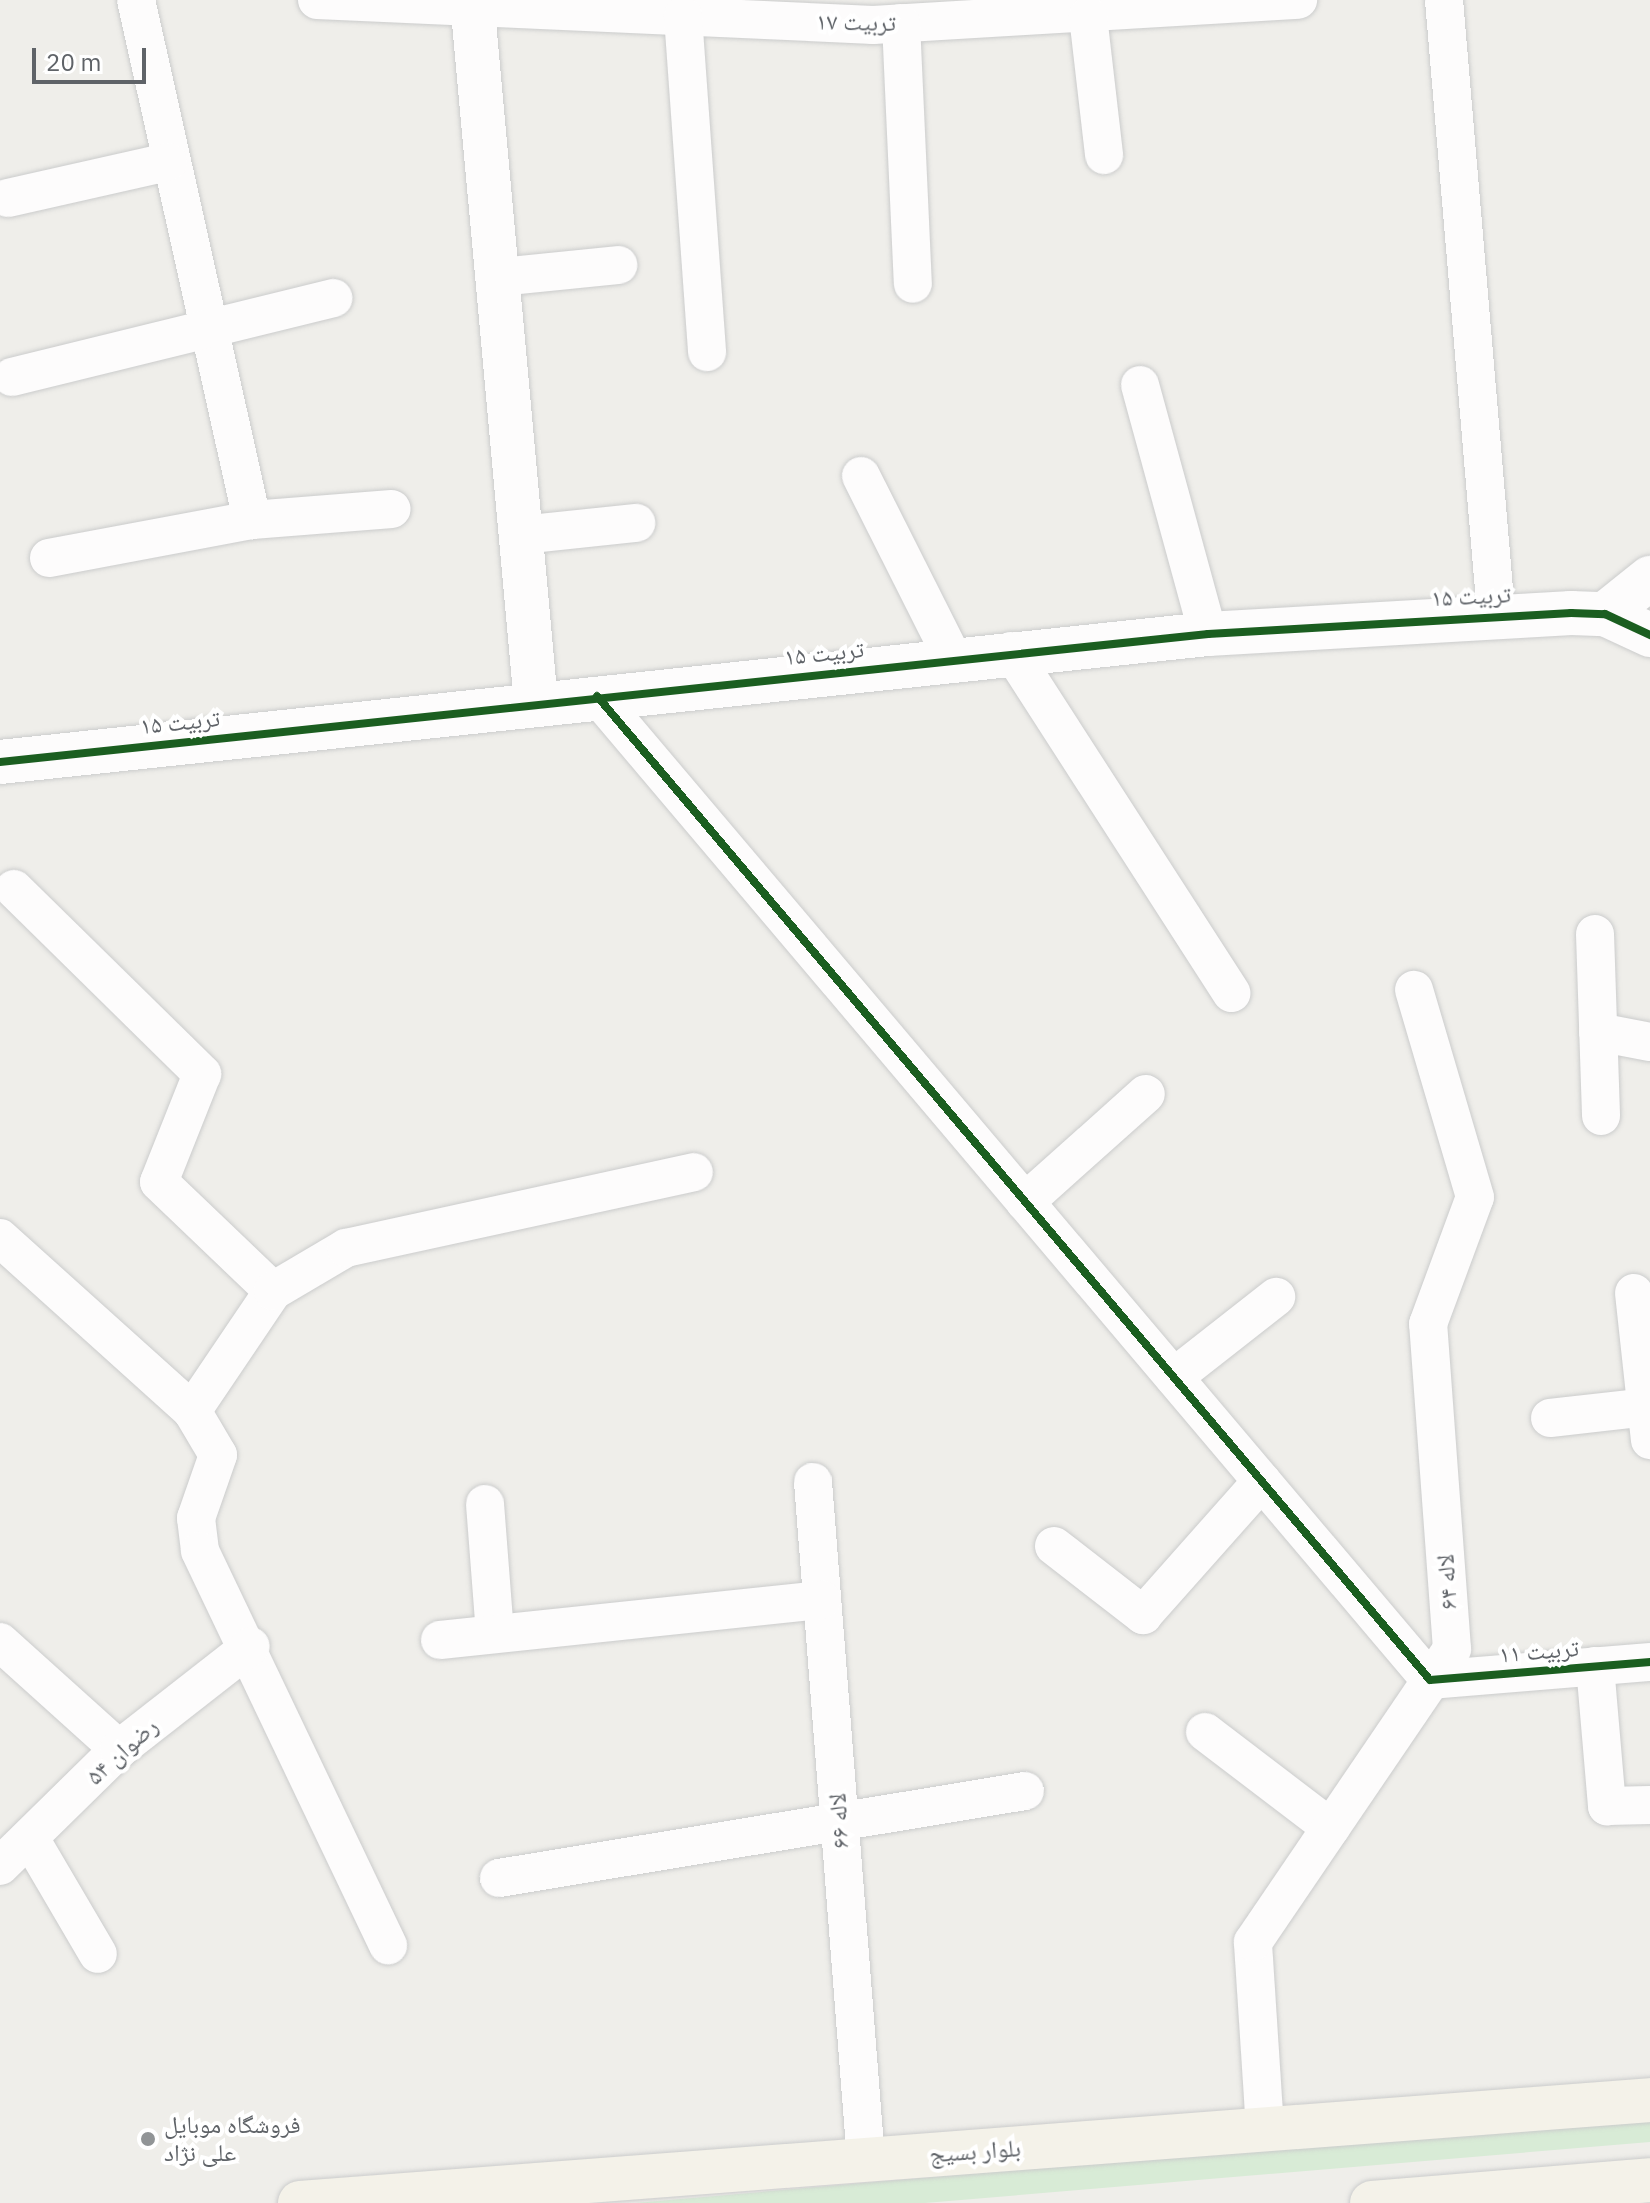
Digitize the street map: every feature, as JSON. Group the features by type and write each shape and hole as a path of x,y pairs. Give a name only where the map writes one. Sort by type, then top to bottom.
{"main road":[{"name":"بلوار بسیج","path":"300,2203 1650,2100"},
{"path":"1372,2203 1650,2180"}],"street":[{"path":"136,0 168,162 252,520"},
{"name":"تربیت ۱۷","path":"317,0 472,3 683,16 836,12 901,23 1088,16 1167,6 1298,0"},
{"path":"1444,0 1496,613"},
{"path":"472,3 500,277 536,703"},
{"path":"683,16 707,352"},
{"path":"1088,16 1104,155"},
{"path":"901,23 913,284"},
{"path":"8,198 168,162"},
{"path":"500,277 618,265"},
{"path":"12,377 333,298"},
{"path":"1140,385 1208,634"},
{"path":"861,476 953,659"},
{"path":"49,558 252,520 392,509"},
{"path":"521,535 636,523"},
{"path":"1605,614 1650,578"},
{"name":"تربیت ۱۵","path":"0,762 1011,651 1208,634 1496,613 1605,614 1650,635"},
{"path":"1011,651 1231,993"},
{"path":"597,696 1430,1680"},
{"path":"14,889 202,1074 159,1182 273,1291"},
{"path":"1595,934 1601,1116"},
{"name":"لاله ۶۴","path":"1265,2129 1253,1942 1452,1649 1428,1324 1475,1197 1414,990"},
{"path":"1598,1032 1650,1042"},
{"path":"1025,1202 1146,1094"},
{"path":"192,1411 273,1291 346,1248 694,1172"},
{"path":"0,1238 192,1411 218,1455 196,1518 200,1551 251,1646 388,1945"},
{"path":"1550,1418 1648,1424 1634,1293"},
{"path":"1174,1377 1276,1297"},
{"path":"1054,1546 1143,1615 1262,1481"},
{"name":"لاله ۶۶","path":"813,1482 866,2160"},
{"path":"485,1504 495,1634"},
{"path":"440,1640 822,1600"},
{"path":"0,1642 119,1749"},
{"name":"رضوان ۵۴","path":"0,1866 31,1840 119,1749 251,1646"},
{"name":"تربیت ۱۱","path":"1430,1680 1650,1662"},
{"path":"1595,1666 1607,1806 1650,1805"},
{"path":"1205,1732 1331,1828"},
{"path":"499,1878 1025,1791"},
{"path":"31,1840 98,1954"}],"green space":[{"path":"1650,2114 1650,2142 925,2203 635,2203"}],"cycle path":[{"path":"0,762 1208,634 1571,613 1605,614 1650,635"},
{"path":"597,696 1430,1680 1650,1662"}],"place":[{"name":"فروشگاه موبایل علی نژاد","path":"148,2139"}]}
